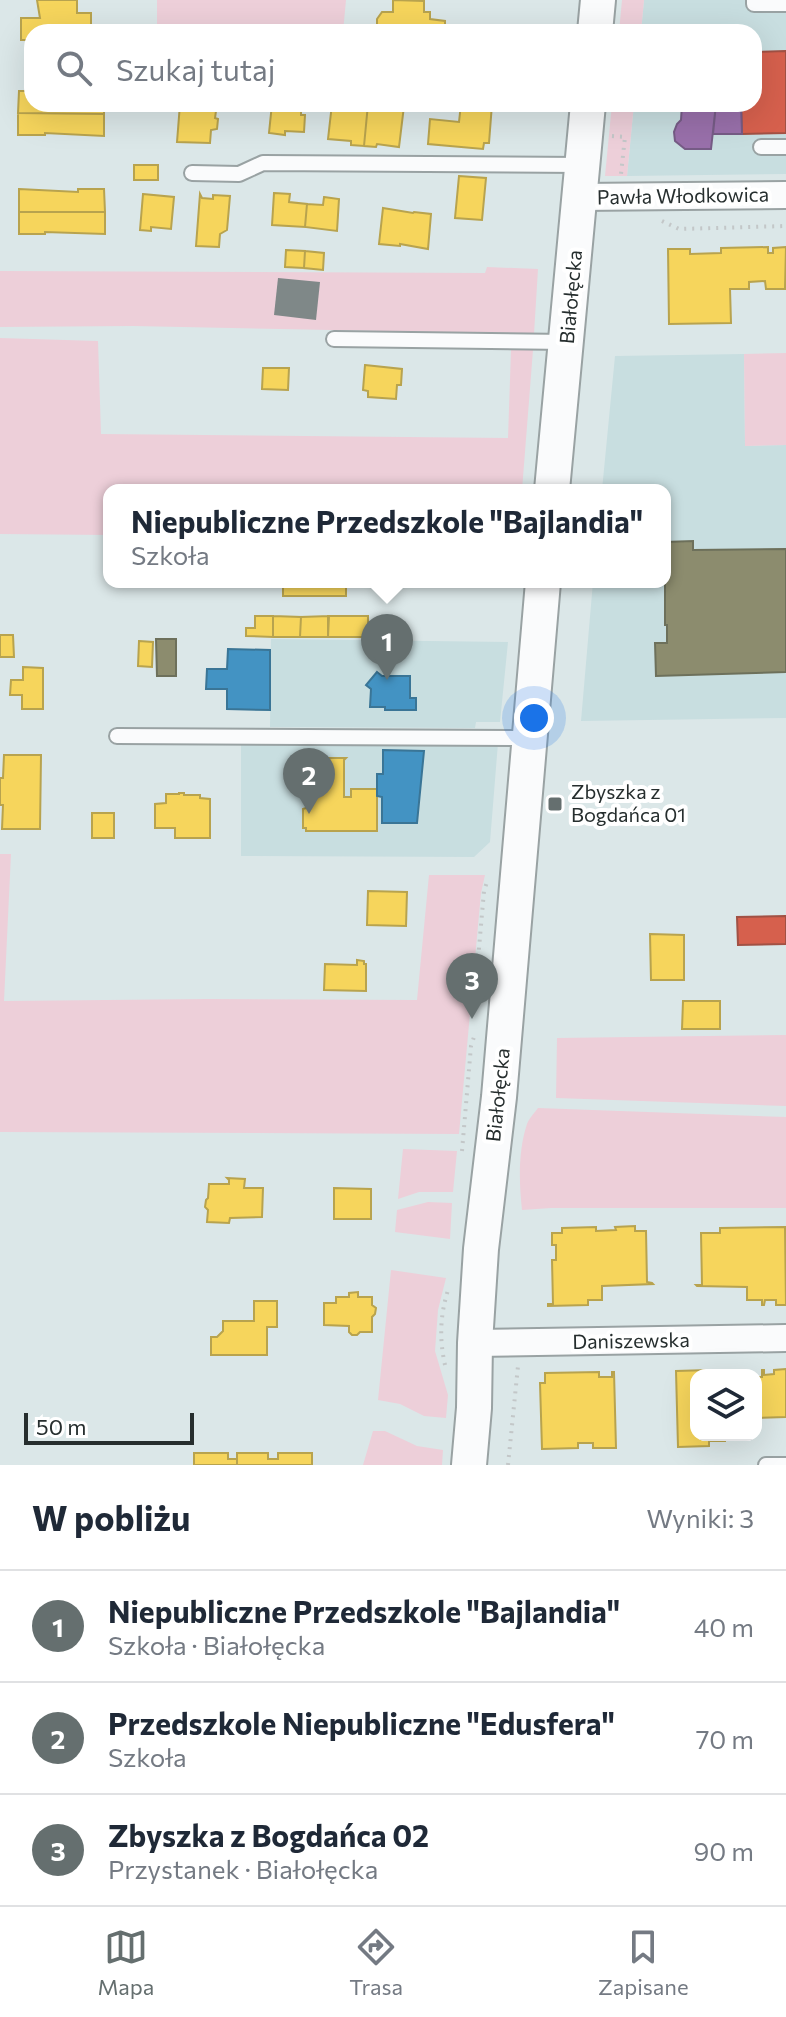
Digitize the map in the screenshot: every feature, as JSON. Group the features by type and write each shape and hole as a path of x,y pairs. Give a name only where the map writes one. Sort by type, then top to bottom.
{"street":[{"path":"596,24 598,0"},
{"name":"Białołęcka","path":"553,484 587,112"},
{"name":"Pawła Włodkowica","path":"581,181 786,195"},
{"name":"Białołęcka","path":"474,1465 475,1343 481,1249 499,1097 542,588"},
{"name":"Daniszewska","path":"475,1343 786,1338"}],"lane":[{"path":"754,0 754,4 786,4"},
{"path":"761,147 786,147"},
{"path":"192,173 239,174 263,163 581,181"},
{"path":"334,339 567,342"},
{"path":"117,736 530,738"},
{"path":"766,1465 786,1465"}],"path":[{"path":"657,218 679,229 786,226"}],"shaded area":[{"path":"157,0 346,0 344,24 157,24"},
{"path":"622,0 644,0 642,24 620,24"},
{"path":"644,0 786,0 786,174 627,176 633,112 762,112 762,24 642,24"},
{"path":"611,112 633,112 627,176 605,176"},
{"path":"487,267 538,269 534,334 133,326 0,327 0,271 485,273"},
{"path":"0,338 98,341 101,434 508,438 511,350 533,350 522,484 103,484 103,535 0,534"},
{"path":"786,353 786,445 745,446 744,354"},
{"path":"744,354 745,446 786,445 786,718 581,721 592,588 671,588 671,484 603,484 615,356"},
{"path":"271,639 508,642 500,722 476,722 475,728 270,727"},
{"path":"241,741 498,743 490,842 474,857 241,856"},
{"path":"0,854 11,854 4,1001 417,1000 429,875 485,875 459,1134 0,1132"},
{"path":"786,1035 786,1106 556,1098 557,1038"},
{"path":"538,1108 786,1117 786,1208 522,1210 522,1145 527,1124"},
{"path":"403,1149 457,1151 453,1192 419,1192 398,1199"},
{"path":"428,1202 452,1203 450,1239 395,1232 397,1210"},
{"path":"391,1270 446,1278 438,1310 435,1351 448,1395 446,1418 424,1416 400,1404 378,1400"},
{"path":"373,1431 385,1431 417,1446 443,1450 442,1465 363,1465"}],"building: Mieszkania":[{"path":"37,0 77,0 77,13 91,13 91,24 24,24 24,40 21,40 21,18 40,18"},
{"path":"393,0 424,1 424,12 430,12 430,19 445,21 445,24 377,24 382,12 393,12"},
{"path":"19,91 24,91 24,112 104,114 18,113"},
{"path":"179,112 216,112 217,129 211,130 210,143 177,142"},
{"path":"271,112 301,112 305,115 304,132 285,131 285,135 269,133"},
{"path":"331,112 367,112 364,146 351,145 351,141 328,139"},
{"path":"367,112 403,112 399,147 364,146"},
{"path":"460,112 491,112 489,143 484,143 483,149 428,144 430,119 459,122"},
{"path":"18,113 104,114 104,136 18,135"},
{"path":"134,165 158,165 158,180 134,180"},
{"path":"459,176 486,178 482,220 455,218"},
{"path":"19,189 78,192 78,189 104,189 105,212 19,212"},
{"path":"274,193 290,194 289,202 307,204 305,227 272,225"},
{"path":"143,194 174,197 171,229 151,227 151,231 140,230"},
{"path":"200,194 202,198 213,199 213,195 230,196 227,230 220,234 219,247 196,246"},
{"path":"324,197 339,199 337,231 305,227 307,204 323,205"},
{"path":"383,208 431,214 428,249 379,244"},
{"path":"19,212 105,212 105,234 19,234"},
{"path":"768,247 768,253 773,253 773,248 786,247 785,289 766,289 765,281 749,282 749,289 730,289 731,323 669,324 668,249 690,249 690,254 721,253 721,248"},
{"path":"286,250 305,251 304,268 285,267"},
{"path":"305,251 324,253 323,270 304,268"},
{"path":"365,365 402,369 396,399 368,397 368,391 363,390"},
{"path":"263,368 289,368 288,390 262,389"},
{"path":"283,588 346,588 346,596 283,596"},
{"path":"255,616 273,616 273,637 246,636 246,628 255,628"},
{"path":"273,616 301,617 300,637 273,637"},
{"path":"328,616 368,616 368,637 328,637"},
{"path":"329,616 328,637 300,637 301,617"},
{"path":"0,635 13,635 14,657 0,657"},
{"path":"139,641 153,642 152,667 138,666"},
{"path":"23,667 43,668 43,709 22,709 22,695 10,695 11,680 23,680"},
{"path":"4,755 41,755 40,829 2,829 0,778 3,778"},
{"path":"322,758 346,758 344,797 351,797 351,789 377,789 377,831 306,831 303,828 306,764 322,764"},
{"path":"179,793 210,799 210,838 175,838 175,828 155,828 155,804 166,803 166,794"},
{"path":"92,813 114,813 114,838 92,838"},
{"path":"368,891 407,892 406,926 367,925"},
{"path":"650,934 684,935 684,980 651,980"},
{"path":"357,960 366,964 366,991 324,990 325,964 357,965"},
{"path":"683,1001 720,1001 720,1029 682,1029"},
{"path":"227,1178 245,1179 244,1188 263,1188 262,1217 230,1218 229,1223 207,1222 208,1210 205,1207 209,1184 229,1184"},
{"path":"334,1188 371,1189 371,1219 334,1219"},
{"path":"635,1226 635,1231 646,1231 647,1282 653,1284 602,1286 602,1300 588,1300 588,1305 548,1306 553,1304 552,1260 556,1260 552,1233 562,1233 562,1228 596,1227 596,1231"},
{"path":"785,1227 786,1305 776,1305 776,1300 765,1300 762,1305 762,1300 747,1300 747,1287 696,1285 702,1285 701,1233 720,1233 720,1228"},
{"path":"358,1292 358,1297 372,1297 372,1305 376,1308 372,1317 372,1332 352,1335 349,1326 324,1325 324,1303 336,1303 336,1297 349,1297 349,1293"},
{"path":"254,1301 277,1301 277,1327 267,1327 267,1355 211,1355 211,1337 217,1337 223,1331 223,1321 254,1321"},
{"path":"786,1369 786,1417 762,1418 762,1370 764,1375 774,1374 774,1370"},
{"path":"676,1371 690,1371 690,1441 709,1441 709,1446 678,1447"},
{"path":"599,1372 599,1377 612,1377 614,1372 616,1448 593,1448 593,1443 578,1443 578,1448 542,1449 540,1383 545,1383 545,1373"},
{"path":"194,1453 228,1453 228,1459 237,1459 237,1465 194,1465"},
{"path":"237,1453 268,1453 268,1459 278,1459 278,1453 312,1453 312,1465 237,1465"}],"building: Handel":[{"path":"786,51 786,133 742,134 741,112 762,112 762,52"},
{"path":"786,916 786,944 738,945 737,917"}],"building: Biura":[{"path":"682,112 715,112 711,149 685,149 675,141 674,132"},
{"path":"715,112 741,112 742,134 713,134"}],"building: Szkoły":[{"path":"228,649 270,650 270,710 227,709 227,689 206,689 207,669 227,669"},
{"path":"377,672 382,676 410,676 410,698 416,698 416,710 370,707 371,689 366,685"},
{"path":"383,750 424,751 417,823 382,823 382,797 377,796 377,774 383,774"}],"building: Przemysł":[{"path":"693,541 693,550 786,549 786,672 656,676 655,643 667,643 665,588 671,588 671,542"},
{"path":"156,639 176,639 176,676 157,676"}],"building: Inne":[{"path":"278,278 320,282 316,320 274,315"}],"place":[{"name":"Niepubliczne Przedszkole \"Bajlandia\"","path":"387,680"},
{"name":"Zbyszka z Bogdańca 01","path":"555,804"},
{"name":"Przedszkole Niepubliczne \"Edusfera\"","path":"309,814"},
{"name":"Zbyszka z Bogdańca 02","path":"472,1019"}]}
